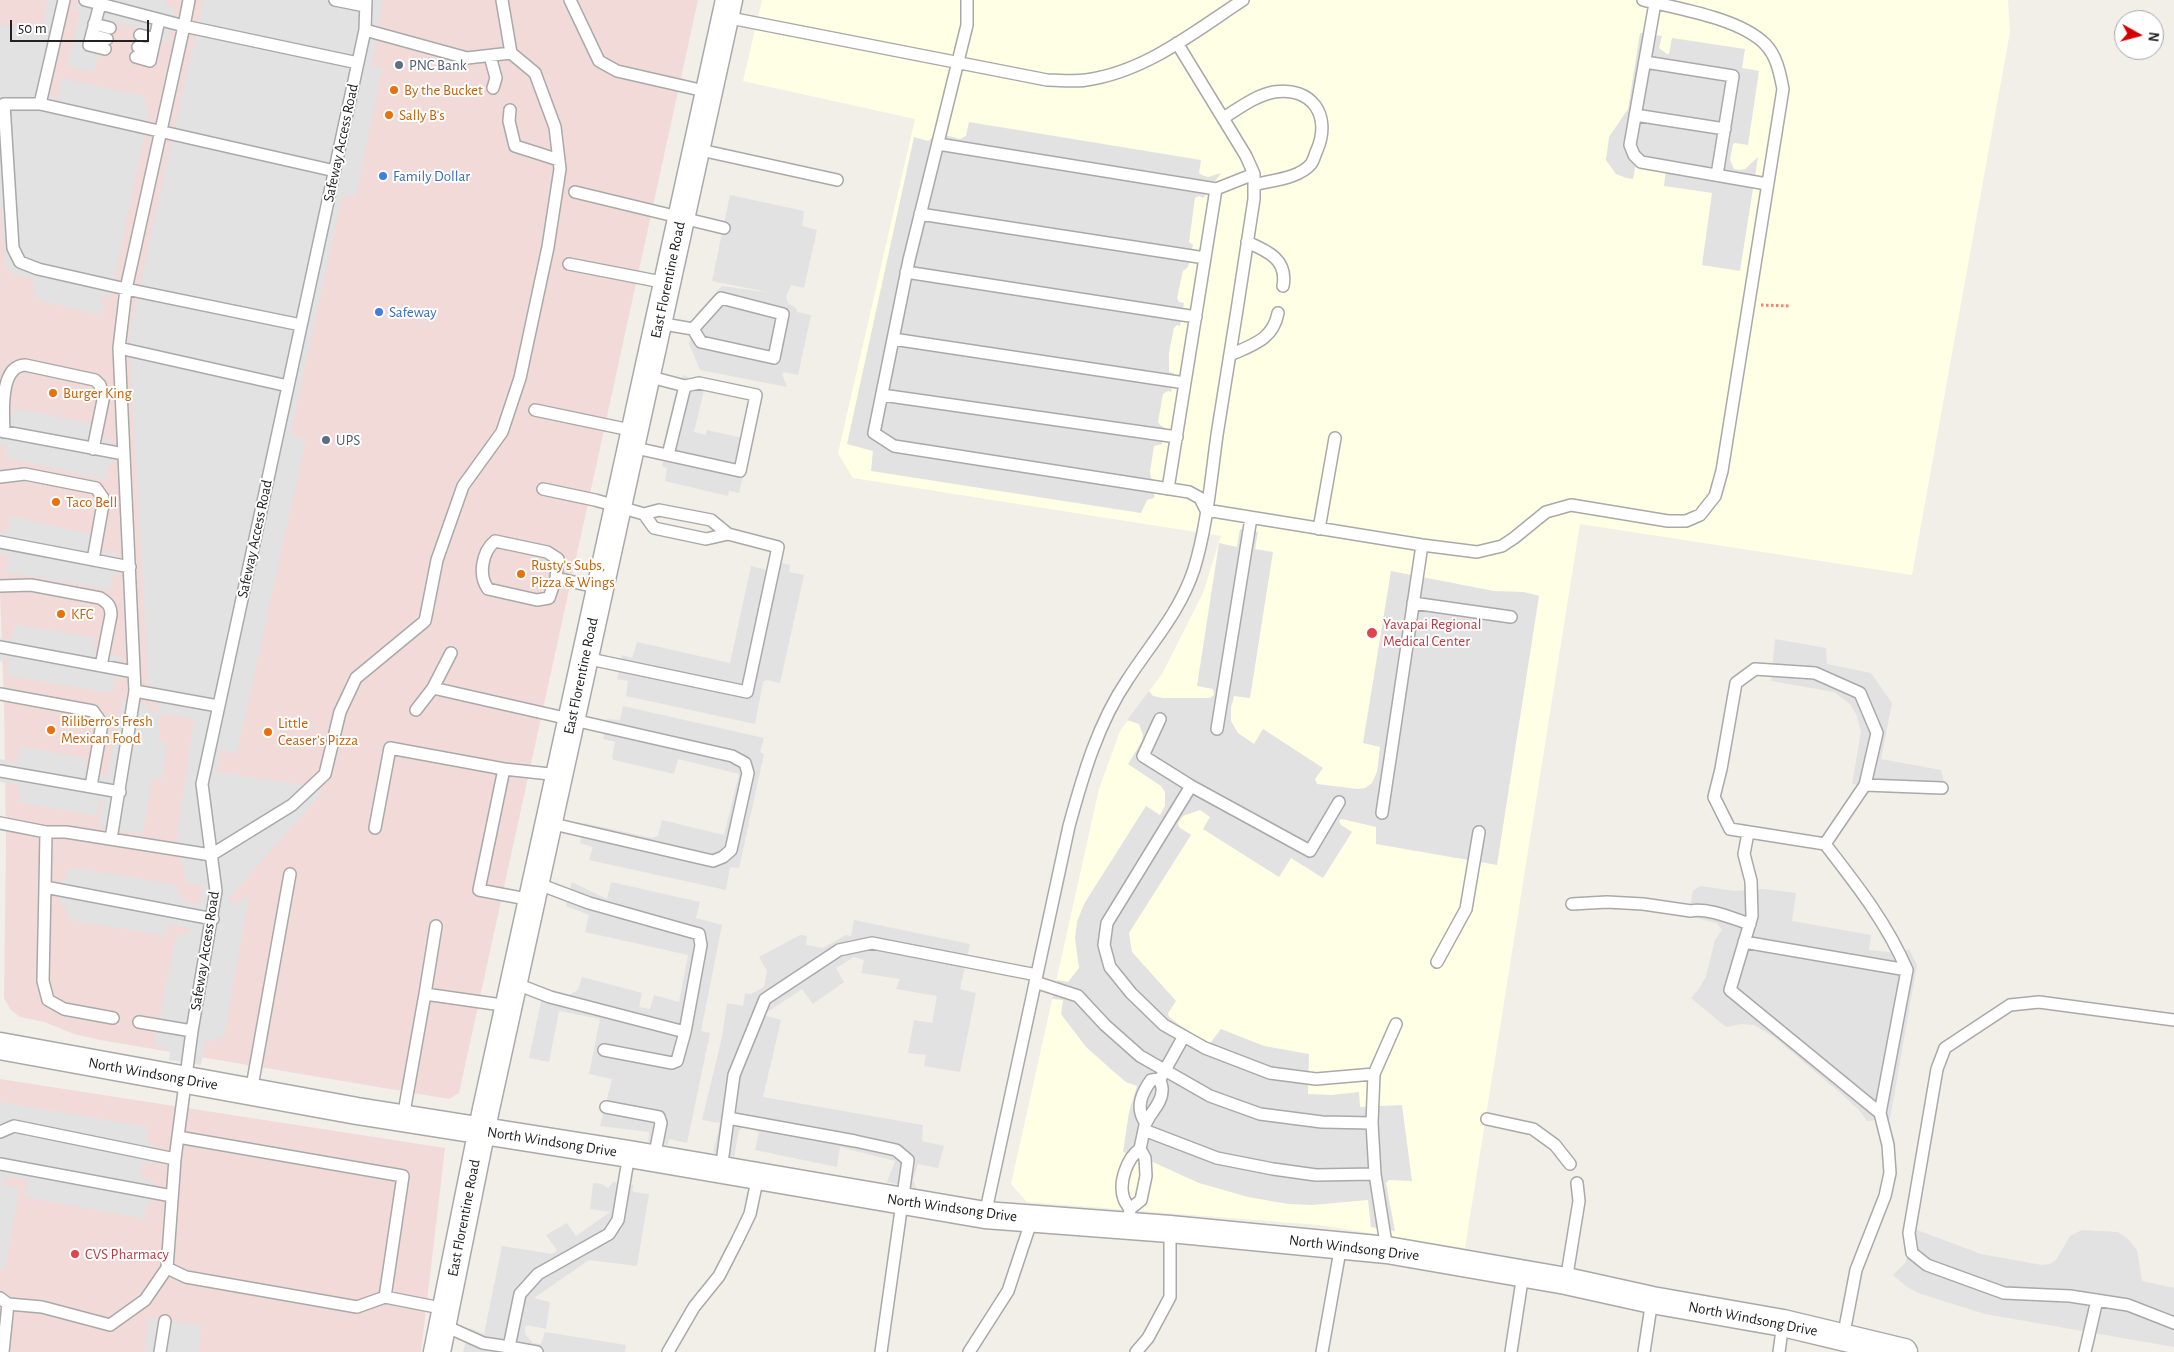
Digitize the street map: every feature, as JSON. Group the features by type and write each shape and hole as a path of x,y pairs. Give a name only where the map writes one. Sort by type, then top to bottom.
{"street":[{"name":"East Florentine Road","path":"437,1352 511,995 727,8"},
{"name":"North Windsong Drive","path":"0,1046 251,1092 654,1158 985,1215 1032,1219 1128,1218 1170,1229 1387,1250 1566,1281 1652,1300 1784,1323 1904,1352"}],"lane":[{"path":"40,104 64,0"},
{"path":"85,0 184,26 358,63"},
{"path":"111,839 135,691 119,348 126,289 189,0"},
{"path":"335,0 365,3"},
{"path":"0,823 46,832 66,832 211,855 292,805 325,774 340,712 356,678 425,621 437,560 463,486 502,432 520,378 548,247 560,169 555,127 535,74 511,53 502,0"},
{"path":"570,0 599,62 617,71 709,92"},
{"path":"967,0 966,25 958,64 906,272 874,432 894,446 1189,492 1200,498 1206,510"},
{"path":"727,8 958,64 1047,80 1085,80 1129,69 1152,59 1243,0"},
{"path":"1206,510 1422,545 1477,552 1502,546 1546,512 1571,506 1668,521 1686,521 1700,515 1715,496 1722,471 1783,90 1778,66 1766,45 1741,27 1649,1 1645,62 1630,145 1634,155 1640,162 1767,184"},
{"name":"Safeway Access Road","path":"167,1268 174,1159 192,1031 213,919 216,891 202,784 365,30 365,3"},
{"path":"92,35 100,4"},
{"path":"152,50 159,20"},
{"path":"365,30 467,58 511,53"},
{"path":"92,35 107,39 92,35"},
{"path":"985,1215 1069,826 1085,768 1105,720 1127,679 1160,636 1180,603 1194,569 1206,510 1248,242 1254,199 1254,179 1246,156 1177,43"},
{"path":"152,50 138,46 152,50"},
{"path":"490,56 497,84"},
{"path":"1645,62 1733,76 1717,175"},
{"path":"938,144 1216,190 1254,179 1296,175 1311,163 1319,144 1322,129 1318,111 1312,101 1303,94 1292,91 1272,92 1256,98 1222,118"},
{"path":"301,325 126,289 38,269 20,262 13,248 4,104 40,104 335,171"},
{"path":"507,115 515,146 559,160"},
{"path":"1635,115 1724,129"},
{"path":"696,149 837,180"},
{"path":"1168,489 1216,190"},
{"path":"575,192 724,228"},
{"path":"920,214 1205,258"},
{"path":"1248,242 1265,250 1281,262 1285,276 1283,286"},
{"path":"569,264 667,283"},
{"path":"906,272 1196,317"},
{"path":"658,323 693,329 701,342 774,358 783,314 721,298 693,329"},
{"path":"1230,355 1260,341 1275,326 1278,313"},
{"path":"893,339 1185,383"},
{"path":"119,348 288,386"},
{"path":"93,449 103,400 100,385 94,380 25,365 17,365 10,370 3,381 2,432 93,449 124,454"},
{"path":"535,410 633,439 668,455 740,471 756,395 699,383 685,386 647,376"},
{"path":"668,455 685,386"},
{"path":"882,395 1177,437"},
{"path":"1319,529 1335,438"},
{"path":"0,477 25,474 96,488 103,498 103,504 93,560"},
{"path":"543,489 644,514 659,510 711,520 728,534 778,547 747,692 585,658"},
{"path":"644,514 654,528 706,539 728,534"},
{"path":"1217,730 1251,518"},
{"path":"494,541 547,552 558,559 556,578 549,598 537,600 488,589 482,582 482,571 487,551 494,541"},
{"path":"0,542 130,567"},
{"path":"1382,813 1422,545"},
{"path":"556,578 600,588"},
{"path":"0,586 31,585 100,598 107,602 111,609 111,615 102,666"},
{"path":"1413,603 1511,617"},
{"path":"0,647 134,672"},
{"path":"416,710 432,688 451,653"},
{"path":"1825,844 1865,785 1877,733 1860,693 1815,673 1755,669 1736,684 1721,769 1714,797 1730,829 1825,844 1868,899 1899,950 1907,970 1880,1113 1888,1144 1890,1173 1885,1196 1856,1270 1843,1338"},
{"path":"432,688 732,756 745,763 748,773 730,850 723,857 713,862 549,823"},
{"path":"135,691 218,706"},
{"path":"0,694 93,711 102,724 91,786"},
{"path":"1160,719 1143,756 1191,786 1310,851 1339,802"},
{"path":"375,828 390,748 504,769 559,775"},
{"path":"504,769 479,890 534,892 588,903 699,934 701,945 685,1032 677,1061 672,1063 604,1050"},
{"path":"0,771 120,792"},
{"path":"1865,785 1942,788"},
{"path":"1191,786 1107,924 1104,945 1110,967 1131,993 1164,1026 1205,1048 1270,1074 1316,1079 1374,1074"},
{"path":"46,832 43,981 48,1000 64,1009 113,1018"},
{"path":"1437,962 1466,909 1478,832"},
{"path":"1748,833 1744,854 1751,880 1752,916 1730,990 1880,1113"},
{"path":"251,1092 290,874"},
{"path":"45,887 213,919"},
{"path":"1572,904 1607,902 1643,904 1691,911 1697,910 1750,924"},
{"path":"403,1118 436,926"},
{"path":"1744,942 1907,970"},
{"path":"721,1170 734,1075 765,999 839,950 872,943 1036,978 1078,996 1105,1025 1162,1074 1210,1096 1260,1114 1322,1122 1372,1123"},
{"path":"425,994 550,997 685,1032"},
{"path":"2174,1020 2039,1002 2010,1005 1945,1048 1937,1070 1909,1233 1912,1254 1926,1265 2004,1293 2070,1296 2097,1300 2128,1306 2174,1323"},
{"path":"139,1022 192,1031"},
{"path":"1387,1250 1375,1174 1372,1123 1374,1074 1396,1024"},
{"path":"1128,1218 1141,1200 1146,1176 1145,1158 1140,1149 1144,1126 1152,1115 1162,1091 1162,1074 1184,1036"},
{"path":"1162,1074 1151,1080 1140,1104 1139,1113 1144,1126 1217,1158 1316,1175 1375,1174"},
{"path":"606,1107 659,1117 661,1123 654,1158"},
{"path":"728,1118 855,1140 896,1150 908,1160 881,1352"},
{"path":"1487,1120 1533,1129 1555,1145 1570,1164"},
{"path":"0,1132 14,1126 174,1159"},
{"path":"178,1137 403,1176 385,1298"},
{"path":"1128,1218 1123,1198 1123,1184 1127,1164 1132,1154 1140,1149"},
{"path":"509,1347 520,1294 538,1274 610,1234 618,1220 629,1154"},
{"path":"0,1164 172,1196"},
{"path":"668,1352 694,1307 719,1276 738,1239 750,1214 758,1176"},
{"path":"1566,1281 1579,1201 1577,1183"},
{"path":"969,1352 1008,1291 1032,1219"},
{"path":"1136,1352 1148,1338 1170,1297 1170,1229"},
{"path":"1322,1352 1341,1245"},
{"path":"3,1352 4,1301 42,1306 110,1325 145,1300 167,1268 186,1277 357,1307 385,1298 444,1317 484,1343 537,1352"},
{"path":"1511,1352 1523,1274"},
{"path":"1644,1352 1652,1300"},
{"path":"2085,1352 2097,1300"},
{"path":"160,1352 166,1322"},
{"path":"1779,1352 1784,1323"}],"path":[{"path":"1748,303 1777,307 1790,306"}],"shaded area":[{"path":"0,0 698,0 459,1093 449,1099 100,1040 74,1034 44,1022 20,1017 10,1009 4,998 6,843 0,593"},
{"path":"47,0 64,0 40,103 52,94 53,98 59,99 61,78 144,96 149,114 110,300 109,297 101,296 104,311 98,314 37,300 31,278 13,274 6,266 0,200 0,25 43,30"},
{"path":"78,0 166,0 167,7 175,8 168,42 140,35 141,28 111,22 104,55 99,55 94,72 67,66 80,14 79,11 75,11"},
{"path":"203,0 383,0 374,55 370,65 382,68 356,197 342,196 291,431 294,436 306,439 237,753 221,750 216,772 297,784 322,793 229,898 232,904 234,904 249,896 224,1037 204,1043 201,1065 169,1060 170,1052 168,1049 154,1045 176,937 190,932 191,929 169,924 166,936 69,920 66,907 62,904 59,905 61,881 67,879 66,871 74,868 177,885 184,902 200,904 203,885 186,883 177,836 194,719 161,714 158,741 167,743 162,779 152,778 143,834 98,826 102,799 98,805 96,816 18,802 20,789 18,785 0,782 0,759 17,763 21,747 86,758 86,775 107,777 122,700 146,704 148,710 161,713 148,681 129,334"},
{"name":"Yavapai Regional Medical Center","path":"762,0 2008,0 2010,32 1912,575 1580,524 1465,1248 1319,1225 1027,1202 1011,1184 1099,789 1120,731 1162,674 1203,593 1221,536 853,478 838,453 915,119 743,81"},
{"path":"1640,33 1662,36 1659,48 1667,54 1669,54 1672,38 1745,49 1742,68 1759,71 1748,145 1733,144 1730,160 1734,169 1740,170 1745,169 1758,157 1740,271 1702,265 1712,193 1664,186 1666,168 1636,163 1633,179 1626,178 1616,174 1606,160 1609,137 1628,109"},
{"path":"969,122 1201,160 1199,173 1202,175 1208,177 1221,173 1203,198 1199,196 1195,198 1189,242 1193,245 1188,267 1183,271 1177,298 1179,302 1184,303 1180,326 1177,325 1174,328 1169,352 1169,372 1174,373 1171,392 1168,391 1163,394 1158,422 1165,428 1162,444 1154,446 1150,472 1151,478 1156,481 1154,498 1147,500 1141,513 871,471 873,451 847,444 914,137 928,141 933,137 934,132 960,139 966,136"},
{"path":"730,195 804,211 802,226 817,230 804,288 791,285 786,297 788,303 796,308 797,312 811,315 798,375 784,372 782,374 787,387 700,370 689,344 696,314 722,286 772,293 712,281"},
{"path":"683,375 692,379 698,376 707,378 694,432 706,435 707,430 751,440 739,493 729,491 728,496 665,481 667,468 662,466 666,448 664,443 675,395 678,393"},
{"path":"0,408 11,424 14,408 94,424 105,441 111,440 113,464 111,463 104,480 5,457 7,447 0,445"},
{"path":"10,516 102,537 101,550 109,553 116,551 119,577 115,575 111,578 110,590 6,572 8,556 3,553 0,557 0,532 8,532"},
{"path":"1240,529 1258,532 1255,549 1273,552 1250,698 1234,696 1231,708 1231,721 1238,733 1254,744 1263,729 1323,768 1315,779 1317,784 1358,789 1365,788 1372,783 1377,772 1380,747 1363,743 1391,571 1494,591 1524,592 1539,596 1497,865 1376,844 1376,827 1342,819 1339,821 1341,825 1352,832 1323,878 1291,858 1279,877 1203,829 1210,817 1200,810 1183,816 1178,823 1179,827 1191,835 1129,933 1132,952 1176,1001 1168,1013 1169,1017 1208,1046 1221,1029 1264,1046 1309,1054 1308,1094 1332,1095 1359,1092 1360,1107 1402,1105 1412,1181 1389,1180 1386,1183 1395,1231 1371,1227 1368,1200 1312,1205 1288,1204 1248,1197 1199,1183 1155,1163 1123,1152 1129,1112 1137,1086 1126,1082 1086,1047 1061,1014 1063,1000 1052,999 1057,980 1068,982 1079,968 1075,938 1077,922 1084,904 1146,806 1160,815 1165,806 1165,792 1161,786 1128,764 1142,741 1143,735 1139,724 1127,720 1149,691 1153,696 1163,698 1210,698 1214,695 1213,689 1197,686 1219,543 1237,547"},
{"path":"769,560 790,565 789,572 804,575 780,683 767,680 763,682 755,724 626,696 628,681 617,679 622,655 632,658 637,642 730,663 751,566 767,570"},
{"path":"15,624 95,638 93,652 98,652 99,647 108,655 121,656 122,680 115,678 112,693 7,676 9,661 6,658 0,662 0,638 11,641"},
{"path":"1775,639 1826,648 1827,664 1871,673 1892,703 1881,759 1941,770 1945,786 1908,793 1852,784 1861,732 1857,716 1850,704 1834,692 1771,681"},
{"path":"623,706 764,738 760,752 764,754 739,868 730,867 726,890 589,860 593,847 580,843 584,823 652,838 658,836 662,820 724,835 739,774 678,759 674,774 614,760 612,758 615,742 603,739 607,719 620,720"},
{"path":"572,882 607,899 611,882 700,902 696,918 722,925 701,1031 710,1033 687,1143 669,1139 668,1145 648,1142 649,1132 600,1126 612,1079 589,1074 600,1019 559,1011 549,1062 529,1058 544,988 569,995 578,990 582,977 642,993 639,1007 650,1009 654,995 679,1002 688,955 585,932 589,915 566,906"},
{"path":"1700,886 1735,891 1763,889 1796,893 1792,921 1871,935 1869,950 1899,953 1909,949 1917,965 1890,1119 1867,1121 1859,1110 1838,1091 1774,1037 1754,1025 1741,1024 1726,1027 1691,998 1699,989 1706,976 1715,940 1722,930 1717,923 1688,916 1693,891"},
{"path":"854,920 970,944 960,989 976,993 960,1072 924,1066 926,1055 908,1053 914,1020 932,1023 937,996 896,989 900,979 861,973 864,960 854,957 836,968 844,982 813,1004 802,989 763,1015 781,1020 763,1097 923,1125 922,1141 944,1146 938,1168 918,1164 913,1180 916,1188 887,1182 895,1161 840,1147 837,1167 755,1150 759,1132 744,1127 739,1130 734,1157 713,1153 720,1123 702,1120 722,1037 727,1003 743,1006 745,993 751,994 764,987 767,971 759,957 800,935 807,936 806,945 823,948 846,935 851,936"},
{"path":"0,1079 445,1148 421,1352 0,1352"},
{"path":"0,1102 149,1127 146,1139 149,1143 154,1143 152,1164 143,1163 140,1179 154,1180 154,1202 147,1203 145,1219 25,1197 27,1180 7,1177 5,1186 19,1188 5,1270 0,1270"},
{"path":"613,1182 634,1185 632,1190 634,1192 649,1194 637,1266 589,1260 534,1298 550,1302 546,1329 528,1325 525,1327 525,1334 533,1343 541,1344 545,1332 626,1345 625,1352 463,1352 470,1328 484,1334 502,1246 552,1254 557,1250 546,1235 567,1223 576,1236 610,1212 590,1209 593,1183 602,1184 608,1188"},
{"path":"1917,1230 1981,1254 2042,1265 2050,1264 2056,1260 2070,1236 2082,1230 2118,1232 2128,1239 2137,1250 2142,1281 2174,1288 2174,1347 1985,1314 1921,1294 1907,1287 1893,1275 1905,1263"},
{"path":"149,1317 201,1325 199,1352 144,1352"}],"place":[{"name":"PNC Bank","path":"399,65"},
{"name":"By the Bucket","path":"394,90"},
{"name":"Sally B's","path":"389,115"},
{"name":"Family Dollar","path":"383,176"},
{"name":"Safeway","path":"379,312"},
{"name":"Burger King","path":"53,393"},
{"name":"UPS","path":"326,440"},
{"name":"Taco Bell","path":"56,502"},
{"name":"Rusty's Subs, Pizza & Wings","path":"521,574"},
{"name":"KFC","path":"61,614"},
{"name":"Yavapai Regional Medical Center","path":"1372,633"},
{"name":"Riliberro’s Fresh Mexican Food","path":"51,730"},
{"name":"Little Ceaser's Pizza","path":"268,732"},
{"name":"CVS Pharmacy","path":"75,1254"}]}
